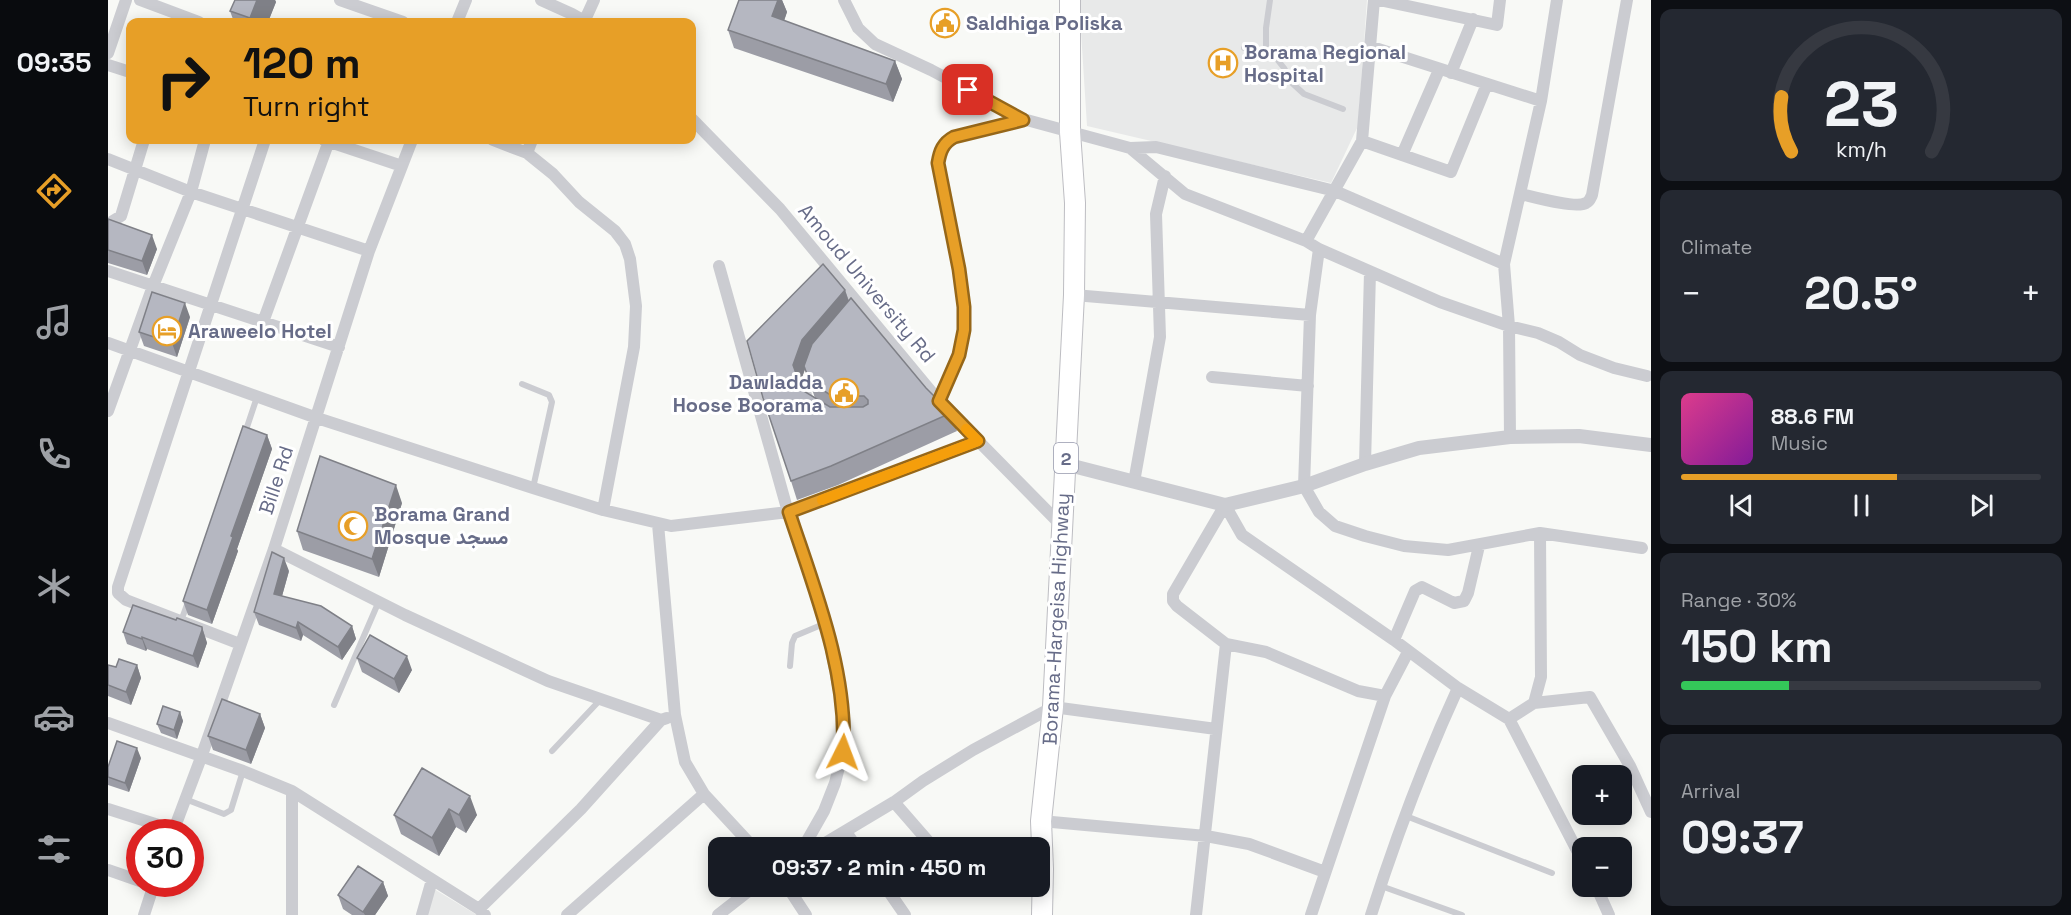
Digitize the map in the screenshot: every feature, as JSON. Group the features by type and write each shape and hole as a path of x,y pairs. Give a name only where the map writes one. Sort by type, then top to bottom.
{"highway":[{"name":"Borama-Hargeisa Highway","path":"1041,837 1053,707 1074,295 1075,203 1070,132 1070,0"},
{"name":"Borama-Hargeisa Highway","path":"1042,897 1042,915"}],"street":[{"path":"108,53 126,0"},
{"path":"140,0 188,18"},
{"path":"340,0 392,18"},
{"path":"459,18 466,0"},
{"path":"541,0 577,18"},
{"path":"587,18 594,0"},
{"path":"844,0 858,28 875,44 931,69 1023,120 1130,148 1156,147 1335,191 1504,264"},
{"path":"1306,241 1362,141 1372,47 1374,0"},
{"path":"1379,0 1497,25 1500,0"},
{"path":"1510,437 1509,326 1504,264 1541,101 1557,0"},
{"path":"1521,194 1583,205 1592,195 1627,0"},
{"path":"1402,155 1473,19"},
{"path":"1372,47 1541,101"},
{"path":"108,65 126,71"},
{"path":"1362,141 1451,172 1487,84"},
{"path":"939,401 959,355 964,319 959,269 938,163 939,153 945,142 954,137 1023,120"},
{"name":"Amoud University Rd","path":"696,122 780,209 826,275 856,311 939,401 1061,525"},
{"path":"108,224 121,216 143,144"},
{"path":"108,411 153,286 191,192 204,144"},
{"path":"240,644 126,600 118,593 118,587 264,144"},
{"path":"263,322 325,144"},
{"path":"338,144 402,166"},
{"name":"Bille Rd","path":"178,819 274,549 369,251 410,144"},
{"path":"504,144 528,153 553,174 579,202 615,231 625,244 630,259 636,306 634,347 603,510"},
{"path":"528,153 531,144"},
{"path":"1130,148 1185,194 1306,241 1319,249 1440,302 1509,326 1538,333 1580,355 1614,368 1647,376"},
{"path":"108,159 191,192 369,251"},
{"path":"1134,482 1160,337 1156,214 1165,176"},
{"path":"1319,249 1310,315 1304,486 1319,512 1335,526 1404,546 1448,550 1540,533 1642,548"},
{"path":"719,266 749,352 789,512 826,623 845,722 843,752 824,811 809,837"},
{"path":"108,271 339,347"},
{"path":"1365,464 1370,272"},
{"path":"1074,295 1310,315"},
{"path":"108,343 317,418 533,489 603,510 671,526 789,512 978,441"},
{"path":"1212,377 1308,386"},
{"path":"1065,464 1225,505 1304,486 1419,448 1510,437 1579,436 1651,445"},
{"path":"1225,505 1242,535 1394,640 1458,688 1509,719 1572,841"},
{"path":"1225,505 1173,594 1173,601 1177,606 1226,644 1266,652 1358,691 1385,696"},
{"path":"658,524 675,715 686,762 704,794 744,837"},
{"path":"1534,703 1541,677 1540,533"},
{"path":"1394,640 1418,588 1422,587 1454,603 1464,601 1479,546"},
{"path":"274,549 548,681 661,720"},
{"path":"1196,915 1226,644"},
{"path":"1311,915 1385,696 1408,652"},
{"path":"1371,915 1429,751 1458,688"},
{"path":"1509,719 1534,703 1590,697 1630,766 1651,812"},
{"path":"837,837 973,750 1053,707 1216,729"},
{"path":"109,727 202,755 292,791 482,912 582,809 661,720 675,715"},
{"path":"292,791 292,915"},
{"path":"567,915 704,794"},
{"path":"894,802 924,837"},
{"path":"108,809 138,819"},
{"path":"1041,821 1206,836 1249,844 1325,872"},
{"path":"846,832 849,837"},
{"path":"108,870 126,876"},
{"path":"422,915 432,880"},
{"path":"144,915 149,897"},
{"path":"718,915 740,897"},
{"path":"794,897 806,915"},
{"path":"893,897 905,915"},
{"path":"1599,897 1604,912"}],"lane":[{"path":"1266,51 1270,0"},
{"path":"1244,48 1266,51 1276,58 1292,83 1304,94 1343,109"},
{"path":"812,404 806,384 814,360"},
{"path":"522,384 549,395 552,402 533,489"},
{"path":"242,442 257,397"},
{"path":"181,621 189,599"},
{"path":"334,705 379,601"},
{"path":"790,666 792,643 795,636 826,623"},
{"path":"552,751 601,699"},
{"path":"185,800 224,814 228,813 231,810 243,771"},
{"path":"1405,815 1552,873"},
{"path":"1381,886 1462,915"}],"shaded area":[{"name":"Borama Regional Hospital","path":"1079,0 1367,0 1358,126 1331,183 1087,126"},
{"path":"434,889 477,915 427,915"}],"building":[{"path":"235,0 257,0 250,18 230,11"},
{"path":"739,0 778,0 772,16 895,61 886,84 728,30"},
{"path":"108,219 152,235 142,261 108,250"},
{"name":"Dawladda Hoose Boorama","path":"823,264 845,290 802,340 793,365 802,390 830,407 863,407 868,404 864,396 832,396 810,382 804,366 812,344 851,298 926,388 951,413 831,466 791,481 763,398 747,341"},
{"path":"152,292 185,303 172,343 139,332"},
{"path":"243,426 267,435 207,610 183,601"},
{"name":"Borama Grand Mosque مسجد","path":"320,456 396,485 372,559 297,531"},
{"path":"272,552 284,558 274,594 321,606 352,626 338,647 298,622 296,628 254,612"},
{"path":"133,605 202,627 193,656 123,632"},
{"path":"370,635 407,656 394,679 357,658"},
{"path":"119,659 137,665 126,692 108,685 108,665 116,667"},
{"path":"222,699 260,714 246,750 208,736"},
{"path":"163,706 180,712 174,730 157,724"},
{"path":"117,741 137,748 125,783 108,777 108,767"},
{"path":"422,768 470,796 459,815 449,809 432,838 394,815"},
{"path":"358,866 383,882 363,912 338,895"}],"slow traffic":[{"path":"822,500 978,441 966,429"}],"place":[{"name":"Saldhiga Poliska","path":"945,23"},
{"name":"Borama Regional Hospital","path":"1223,63"},
{"name":"Araweelo Hotel","path":"167,331"},
{"name":"Dawladda Hoose Boorama","path":"844,393"},
{"name":"Borama Grand Mosque مسجد","path":"353,526"}],"route":[{"path":"843,752 845,722 826,623 789,512 978,441 939,401 959,355 964,330 964,307 959,269 938,163 939,153 945,142 954,137 1023,120 968,90"}]}
